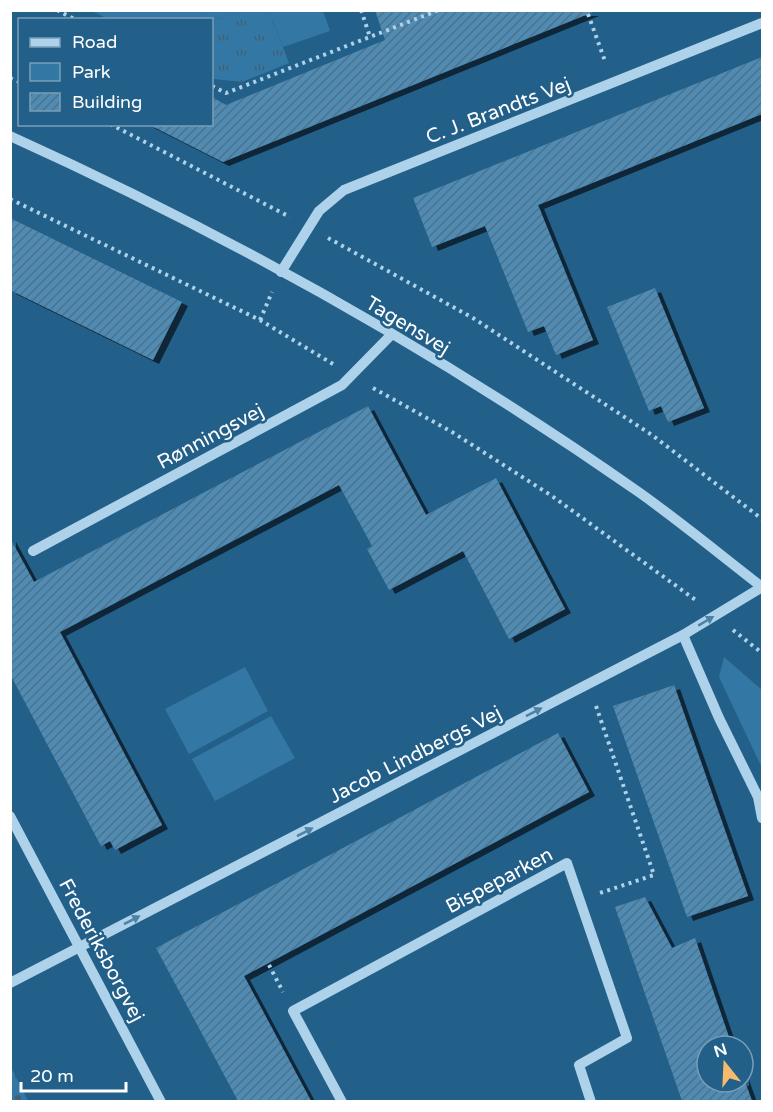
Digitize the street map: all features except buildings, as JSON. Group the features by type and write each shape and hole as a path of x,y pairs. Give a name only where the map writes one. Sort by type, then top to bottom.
{"street":[{"name":"C. J. Brandts Vej","path":"281,272 319,211 344,190 762,23"},
{"name":"Tagensvej","path":"10,136 132,193 281,272 391,335 521,414 631,487 762,587"},
{"name":"Rønningsvej","path":"33,551 342,385 391,335"},
{"name":"Jacob Lindbergs Vej","path":"10,983 683,635 762,587"},
{"path":"683,635 719,718 758,797 762,818"},
{"name":"Frederiksborgvej","path":"10,816 161,1101"},
{"name":"Bispeparken","path":"342,1101 293,1011 567,863 627,1038 579,1065 591,1101"}],"path":[{"path":"57,10 72,18"},
{"path":"361,10 370,37"},
{"path":"213,86 226,93 439,10"},
{"path":"588,14 613,84"},
{"path":"114,126 308,227 483,324 652,435 762,519"},
{"path":"10,199 260,320 351,376 452,432 552,496 716,615 762,653"},
{"path":"260,320 281,272"},
{"path":"580,901 654,874 588,684"}],"green space":[{"path":"202,10 243,11 213,21 213,18 205,18"},
{"path":"92,11 202,11 205,18 106,18"},
{"path":"243,11 269,11 289,63 242,82 213,78 213,21"},
{"path":"269,11 323,11 330,31 283,47"},
{"path":"724,657 762,690 762,768 719,677"},
{"path":"245,667 268,711 189,754 165,709"},
{"path":"271,716 295,758 215,801 192,759"},
{"path":"11,1067 28,1101 11,1101"}]}
